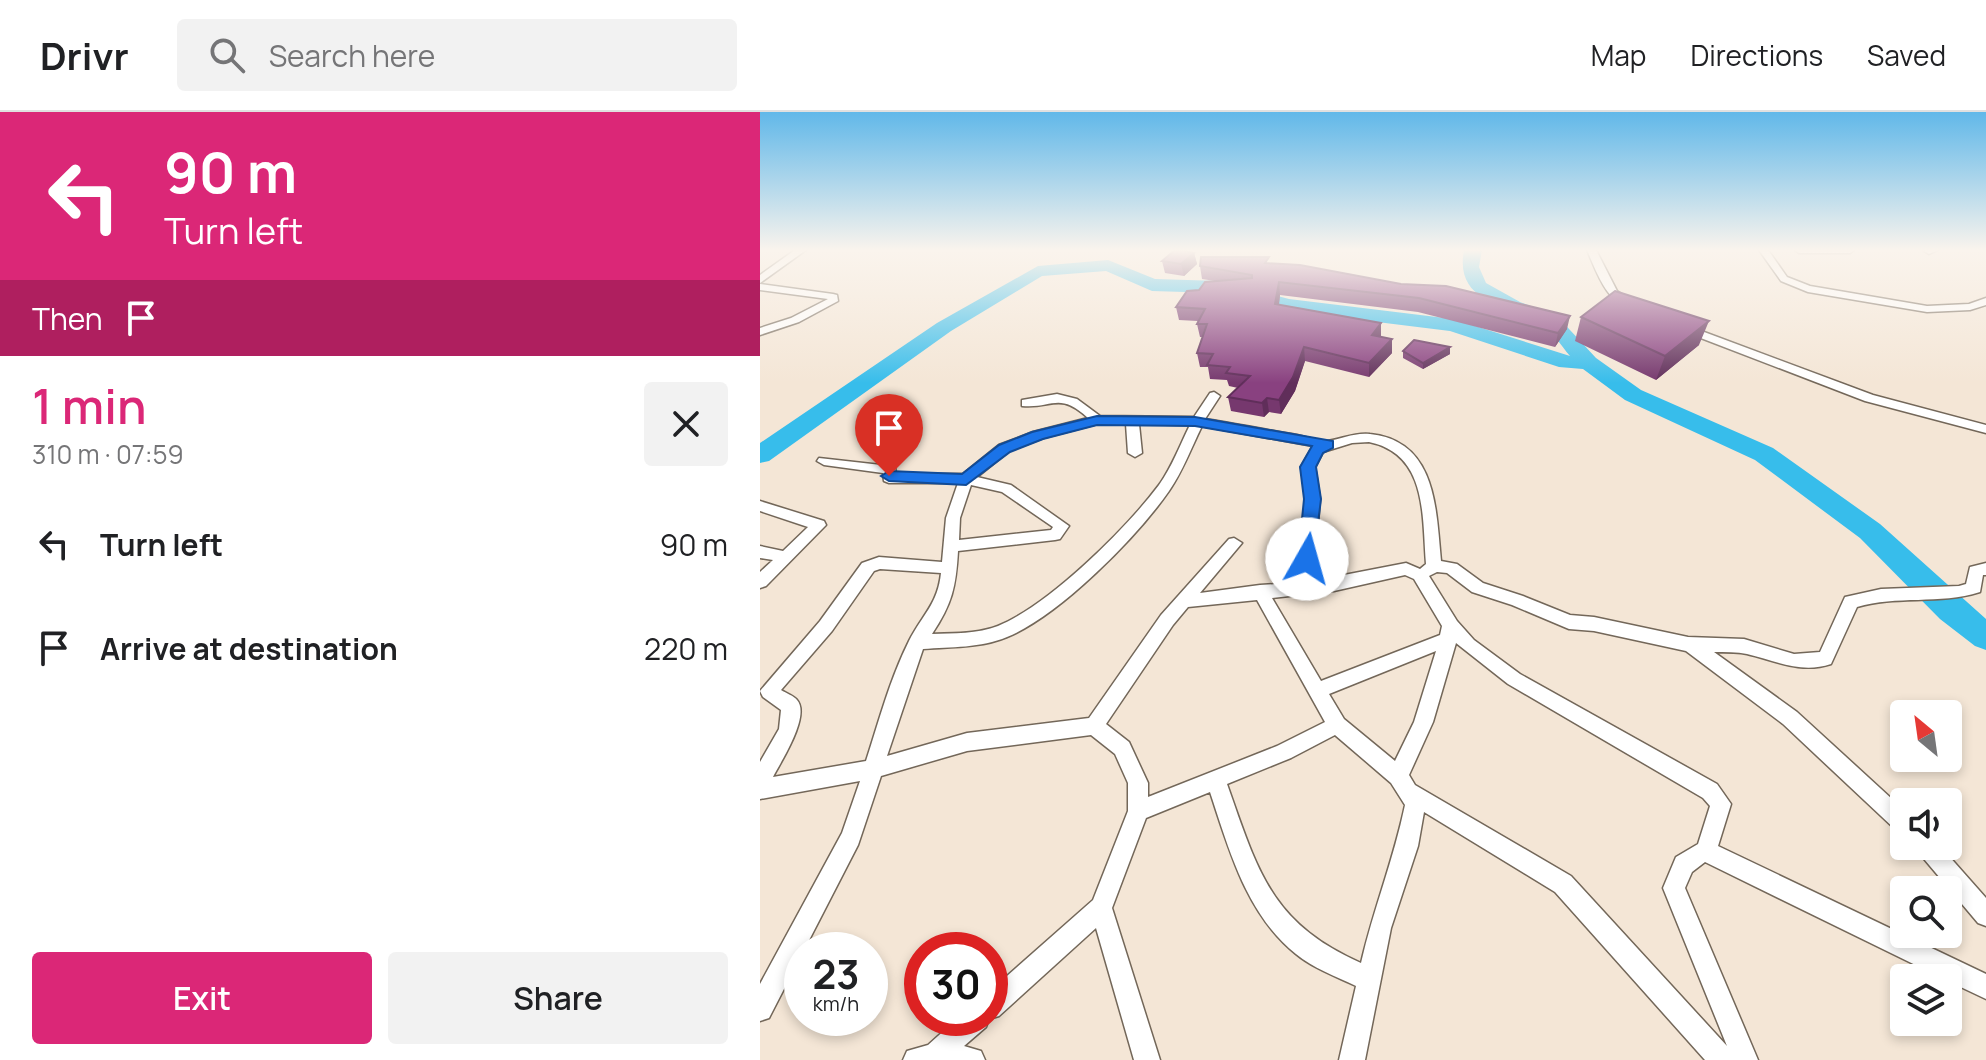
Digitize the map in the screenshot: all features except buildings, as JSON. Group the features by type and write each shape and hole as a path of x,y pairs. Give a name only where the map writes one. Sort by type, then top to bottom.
{"street":[{"path":"760,332 795,320 835,298 809,294"},
{"path":"1615,294 1644,312"},
{"path":"1839,294 1927,309 1970,307 1986,301"},
{"path":"1668,322 1869,398 1986,429"},
{"path":"1026,403 1060,396 1084,408 1097,420"},
{"path":"917,642 1001,632 1030,617 1096,562 1158,495 1170,477 1195,421 1214,396"},
{"path":"760,1009 851,838 917,642 941,607 949,568 953,518 966,479 1004,448 1038,435 1097,420 1195,421 1328,445"},
{"path":"1132,420 1135,453"},
{"path":"1305,587 1312,508 1308,467 1318,449 1328,445 1361,435 1386,440 1397,447 1426,492 1427,571 1450,632 1445,663 1405,784 1415,804 1407,846 1394,881 1368,979 1352,1060"},
{"path":"824,461 890,470 889,478 966,479 1006,488 1062,526 1055,535 951,546"},
{"path":"760,506 819,525 760,582"},
{"path":"1094,726 1167,620 1187,601 1234,543"},
{"path":"760,552 786,557"},
{"path":"760,781 788,730 790,718 791,706 769,691 826,626 868,567 879,563 949,568"},
{"path":"1187,601 1334,585 1391,570 1451,568 1478,588 1531,605 1569,622 1688,644 1744,646 1811,662 1825,659 1851,602 1885,596 1926,597 1961,593 1974,588 1976,571 1986,569"},
{"path":"1260,591 1337,725 1405,784 1563,884 1722,1060"},
{"path":"1317,691 1450,632"},
{"path":"1450,632 1514,679 1710,791 1721,804 1706,851"},
{"path":"1688,644 1790,718 1890,811"},
{"path":"1138,811 1216,781 1337,725"},
{"path":"760,789 872,769 967,742 1094,726 1122,748 1138,783 1138,811 1101,908 1008,991"},
{"path":"1216,781 1241,858 1273,912 1302,944 1368,979"},
{"path":"1745,1060 1674,888 1677,870 1691,856 1706,851 1986,987"},
{"path":"1938,860 1986,915"},
{"path":"1101,908 1147,1060"},
{"path":"925,1058 954,1036"},
{"path":"925,1058 972,1060"}],"waterway":[{"path":"760,455 944,327 999,294"},
{"path":"1247,294 1288,305 1453,325 1567,362 1588,363"},
{"path":"1492,294 1550,320 1588,363"},
{"path":"1588,363 1633,395 1764,454 1870,531 1951,610 1986,637"}],"route":[{"path":"889,476 966,479 1004,448 1038,435 1097,420 1195,421 1313,441 1328,445 1318,449 1308,467 1313,499 1307,559"}]}
